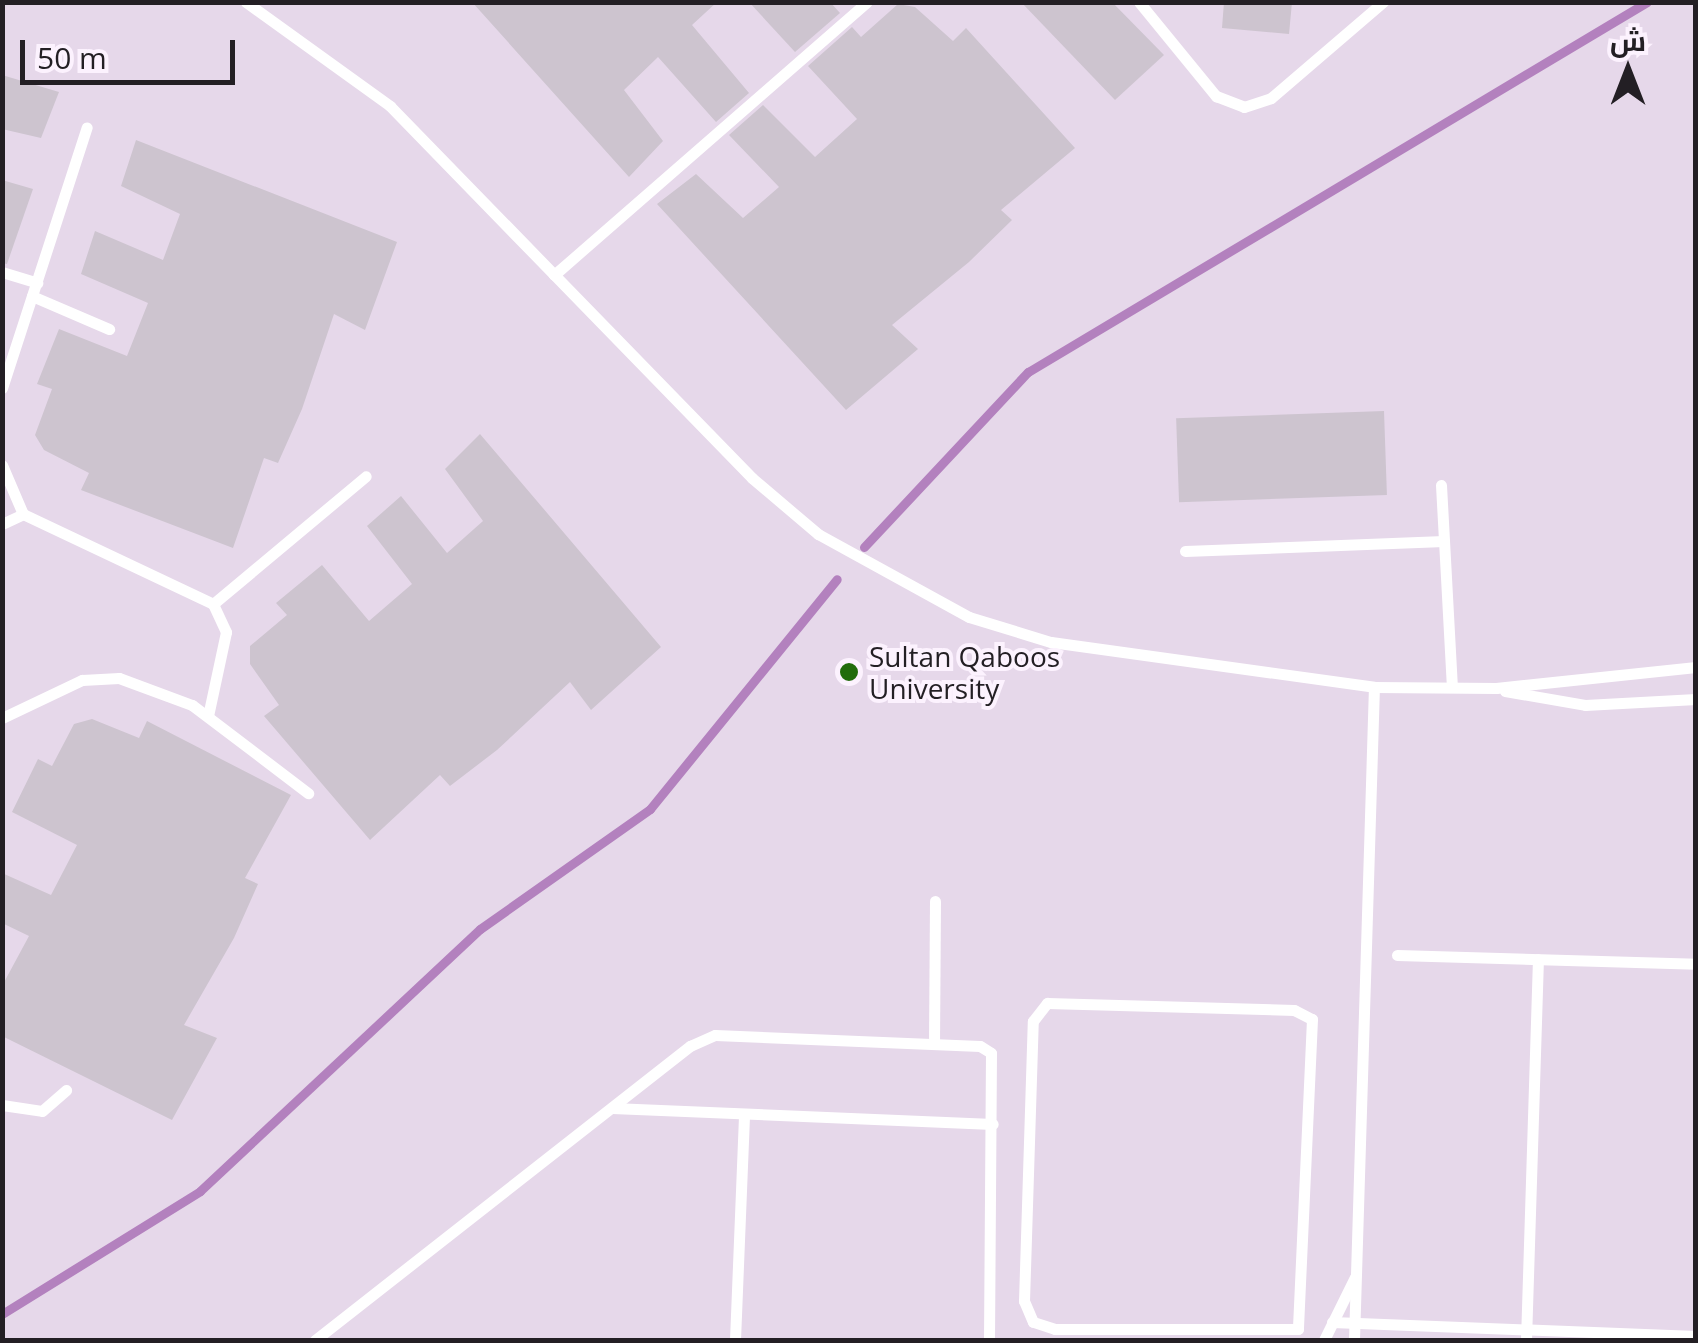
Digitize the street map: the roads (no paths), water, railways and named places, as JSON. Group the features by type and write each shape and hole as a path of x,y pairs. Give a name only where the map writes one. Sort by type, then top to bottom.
{"lane":[{"path":"246,2 379,96 739,466 818,534 890,580 1051,642 1374,686 1496,688 1696,667"},
{"path":"554,275 867,2"},
{"path":"1139,2 1216,96 1244,107 1271,98 1384,2"},
{"path":"2,388 87,127"},
{"path":"2,272 109,329"},
{"path":"2,464 23,514 213,604 226,632 208,716"},
{"path":"213,604 366,476"},
{"path":"1441,485 1452,688"},
{"path":"2,524 23,514"},
{"path":"1185,551 1444,541"},
{"path":"2,718 100,677 138,683 208,716 308,793"},
{"path":"1354,1340 1374,686"},
{"path":"1496,688 1585,704 1696,698"},
{"path":"934,1044 935,901"},
{"path":"1397,955 1696,964"},
{"path":"1526,1335 1538,959"},
{"path":"1047,1004 1301,1010 1316,1032 1302,1323 1291,1332 1164,1336 1044,1328 1027,1312 1035,1013 1047,1004"},
{"path":"317,1339 612,1108 716,1035 934,1044 991,1054 990,1340"},
{"path":"2,1105 42,1110 66,1090"},
{"path":"612,1108 993,1124"},
{"path":"735,1340 744,1116"},
{"path":"1324,1340 1354,1277"},
{"path":"1332,1322 1526,1335 1696,1336"},
{"path":"317,1339 337,1340"}],"waterway":[{"path":"864,547 1028,372 1647,2"},
{"path":"2,1314 200,1191 480,929 650,809 837,579"}],"place":[{"name":"Sultan Qaboos University","path":"849,672"}]}
